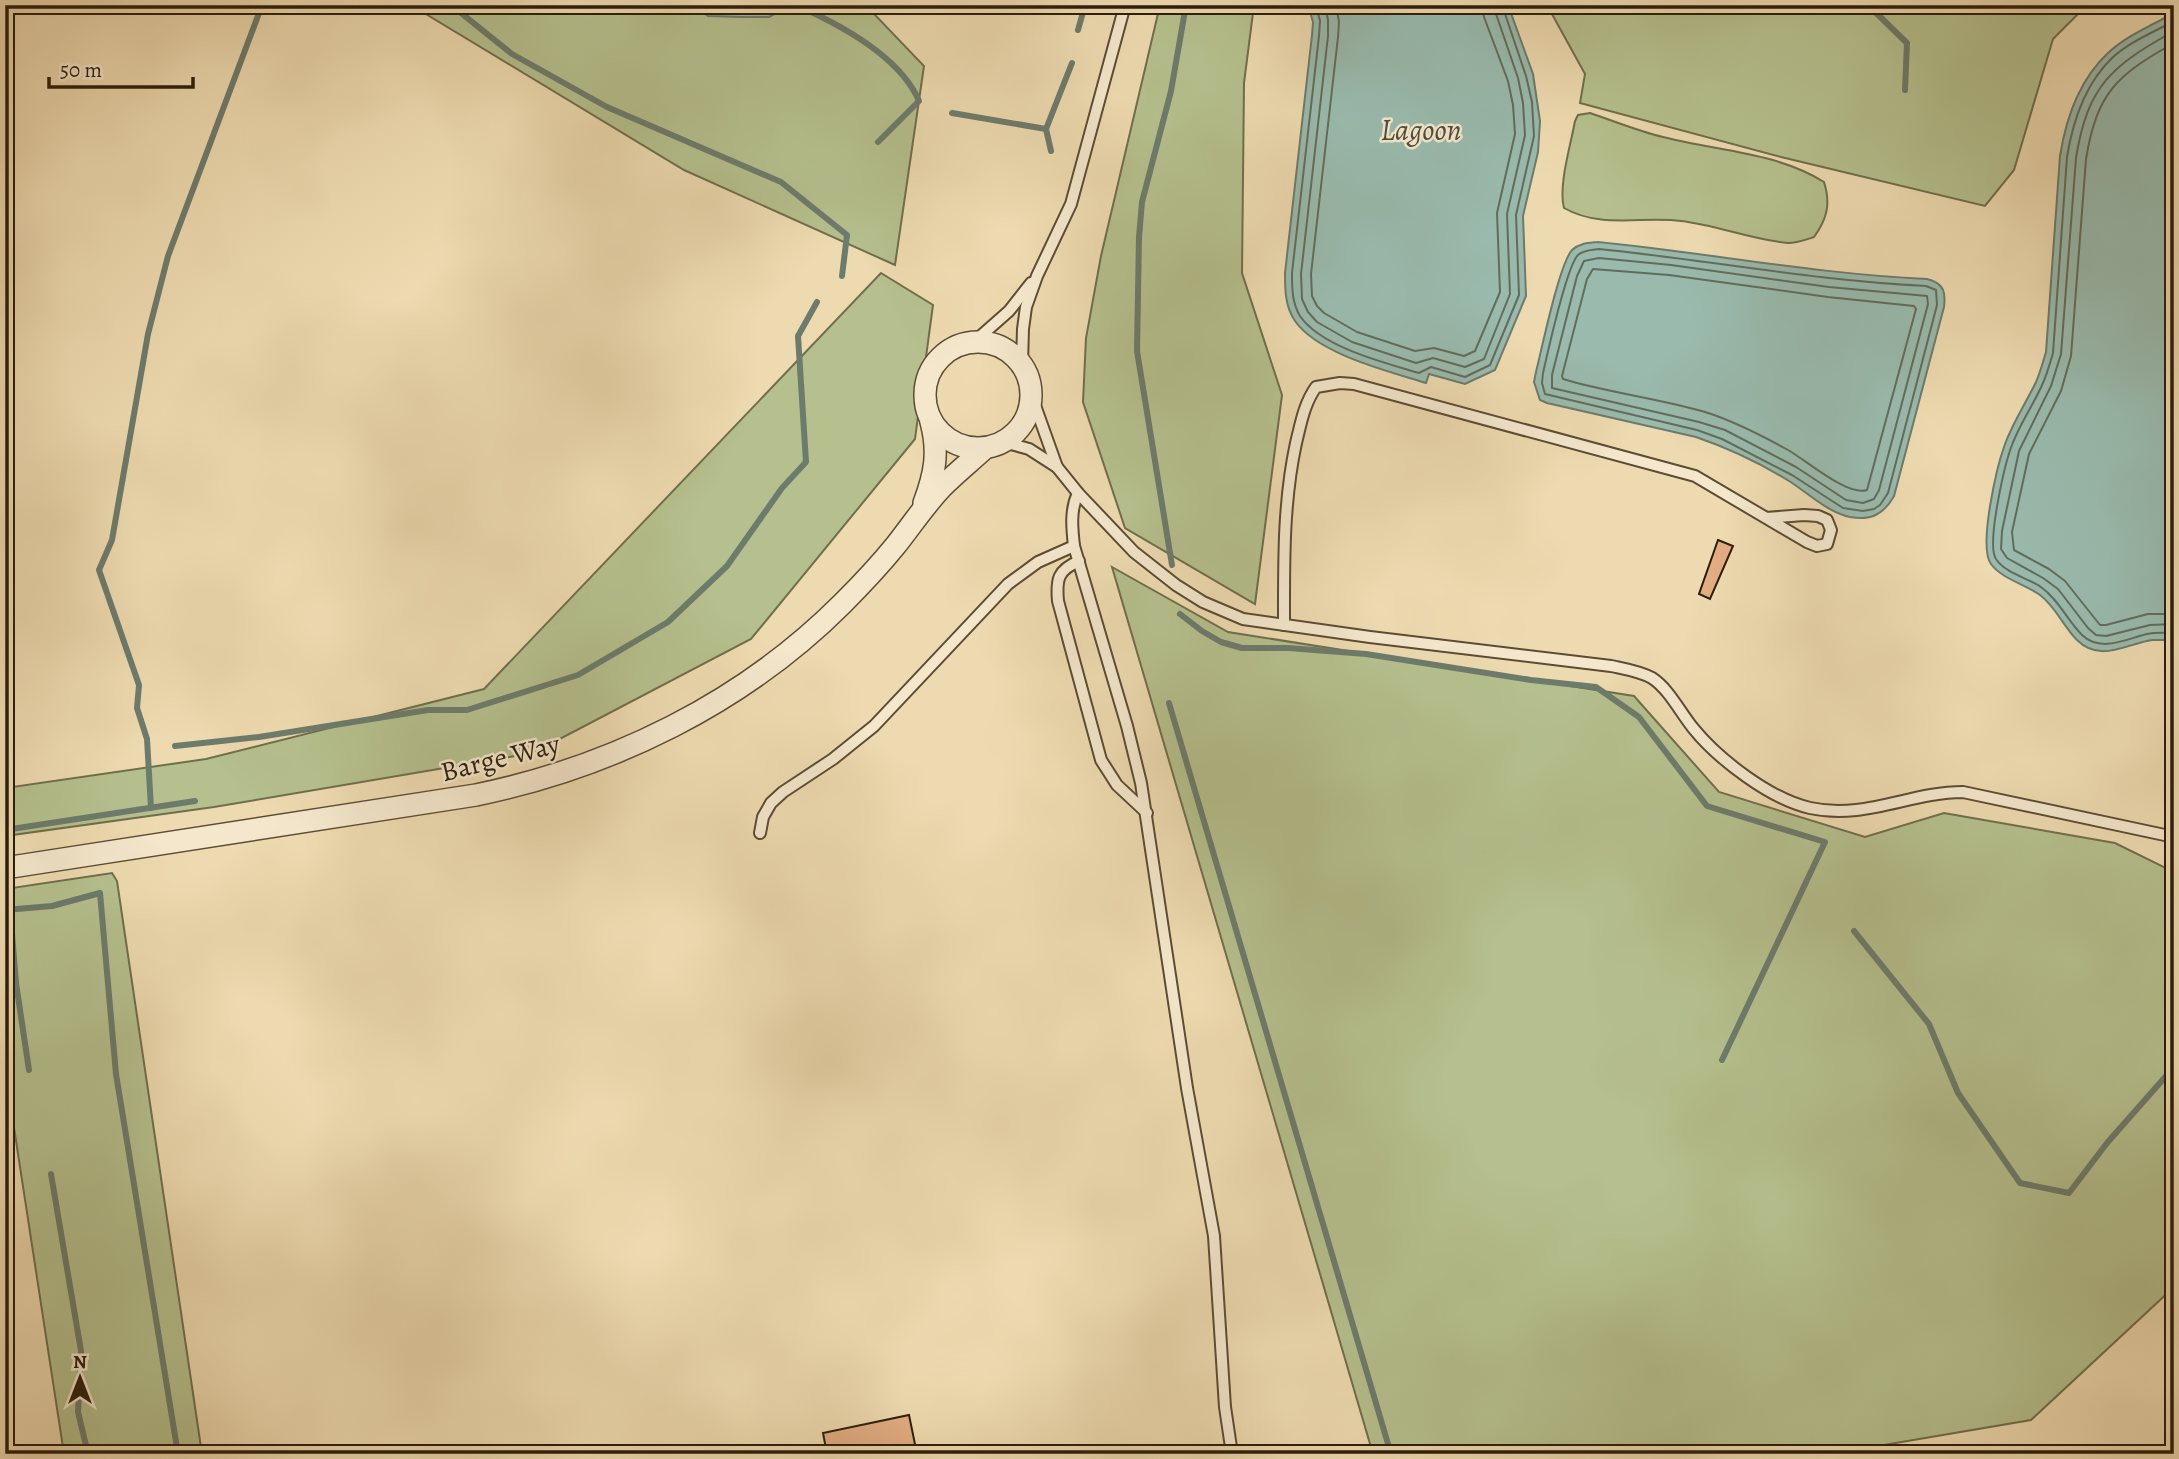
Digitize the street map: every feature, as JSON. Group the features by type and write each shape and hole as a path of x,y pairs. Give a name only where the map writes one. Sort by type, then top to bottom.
{"street":[{"path":"975,341 993,343 1009,351 1022,364 1030,379 1032,397 1028,414 1018,430 995,445 968,448 952,442 939,432 929,418 925,385 930,370 940,357 954,347 975,341"},
{"name":"Barge Way","path":"921,511 931,485 937,454 929,418"},
{"name":"Barge Way","path":"5,868 476,795 540,780 599,760 705,708 794,649 875,569 953,476 995,445"}],"lane":[{"path":"1022,364 1026,307 1037,276 1072,204 1125,5"},
{"path":"975,341 1009,311 1037,276"},
{"path":"1284,625 1284,533 1290,469 1308,399 1315,387 1354,384 1695,476 1766,518 1811,544 1827,544 1830,537 1829,524 1823,517 1804,515 1766,518"},
{"path":"1032,397 1058,467 1078,493 1134,552 1176,585 1228,614 1370,638 1611,666 1638,672 1654,679 1710,749 1730,765 1793,803 1813,808 1858,811 1931,794 1963,792 2174,837"},
{"path":"995,445 1029,449 1058,467"},
{"path":"1078,493 1072,519 1074,546 1134,750 1147,813 1187,1088 1214,1236 1225,1406 1232,1454"},
{"path":"761,833 763,817 771,803 874,726 1007,584 1038,562 1074,546"},
{"path":"1079,561 1067,566 1059,576 1057,590 1087,713 1106,772 1147,813"}],"green space":[{"path":"411,5 858,5 865,9 861,5 876,5 875,15 924,66 895,265 684,170"},
{"path":"1160,5 1254,5 1244,83 1242,273 1282,395 1255,604 1125,528 1083,402 1086,338 1101,256"},
{"path":"1547,5 2087,5 2053,39 2014,170 1985,206 1781,157 1580,103 1585,74"},
{"path":"1590,113 1654,135 1766,158 1806,172 1824,182 1827,204 1822,224 1814,237 1788,243 1681,221 1592,218 1564,208 1564,177 1575,121 1578,115"},
{"path":"881,273 933,305 915,439 751,639 533,753 214,807 5,836 5,788 206,759 484,689"},
{"path":"1112,567 1228,632 1634,696 1719,792 1865,837 1944,813 2115,843 2174,872 2174,1287 2031,1420 1831,1454 1373,1454"},
{"path":"112,873 117,881 202,1454 64,1454 5,1069 5,889"}],"water":[{"path":"693,5 791,5 769,17 742,17 708,16"},
{"name":"Lagoon","path":"1308,5 1508,5 1533,74 1540,121 1538,152 1523,216 1526,296 1495,370 1465,384 1429,374 1426,383 1355,360 1306,333 1289,310 1285,273 1312,35 1313,22"},
{"path":"2174,13 2174,640 2152,640 2113,650 2095,650 2077,640 2051,605 2040,595 2001,574 1991,564 1988,555 1988,524 2005,444 2036,382 2046,352 2060,156 2075,100 2089,75 2108,53 2131,36"},
{"path":"1598,242 1845,273 1927,279 1940,285 1944,292 1944,307 1894,496 1886,507 1871,517 1842,515 1767,468 1708,441 1540,400 1534,382 1562,272 1572,250 1584,244"}],"building":[{"path":"1718,540 1733,546 1710,599 1699,594"},
{"path":"909,1415 917,1454 827,1454 823,1433"}],"waterway":[{"path":"151,808 147,739 137,708 139,685 99,570 112,540 148,334 168,256 262,5"},
{"path":"451,5 512,54 607,107 781,182 847,235 842,276"},
{"path":"796,5 866,43 898,70 910,85 919,101 878,142"},
{"path":"1078,30 1085,5"},
{"path":"1172,565 1137,351 1139,237 1142,202 1171,91 1186,5"},
{"path":"1868,5 1907,43 1905,90"},
{"path":"952,113 1046,129 1072,63"},
{"path":"1046,129 1051,151"},
{"path":"175,746 259,737 428,710 467,710 578,675 668,622 727,566 782,488 806,462 798,336 817,302"},
{"path":"1180,614 1221,642 1242,648 1288,648 1366,654 1531,680 1596,687 1639,717 1707,806 1825,842 1722,1060"},
{"path":"1169,703 1391,1454"},
{"path":"5,830 195,801"},
{"path":"5,910 52,906 100,893 116,1074 178,1454"},
{"path":"10,909 16,983 29,1070"},
{"path":"1854,931 1929,1024 1958,1093 2020,1183 2069,1193 2107,1143 2174,1067"},
{"path":"51,1174 81,1351 78,1412 88,1454"}]}
